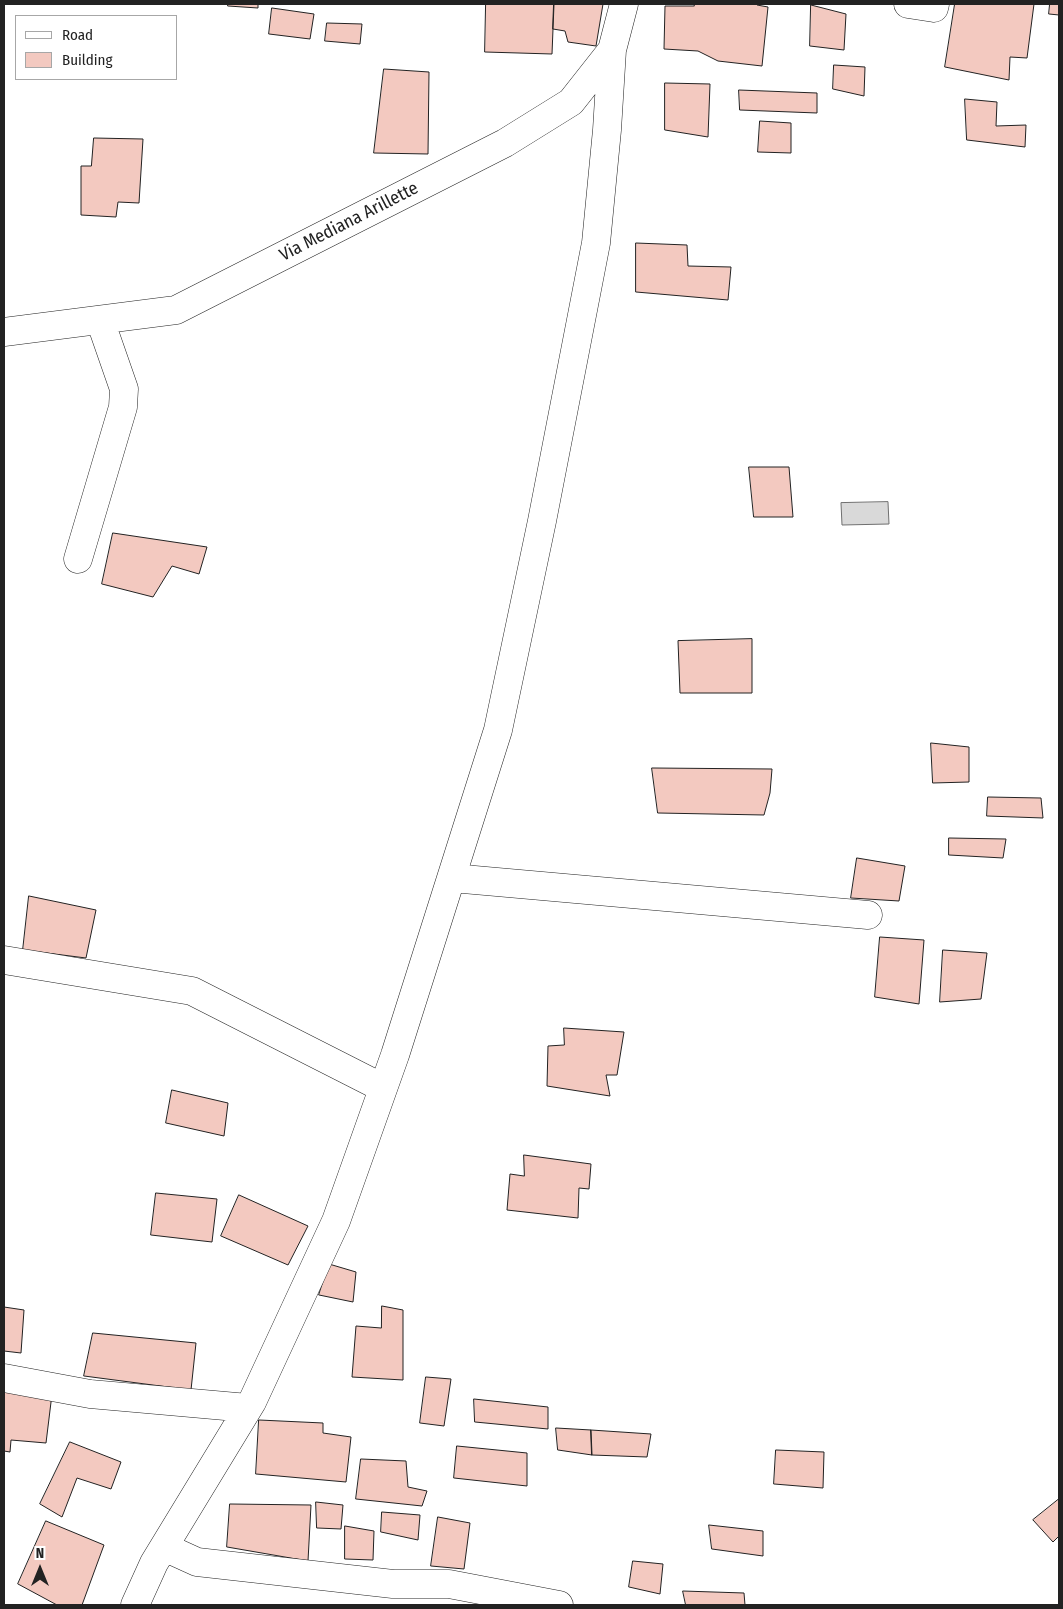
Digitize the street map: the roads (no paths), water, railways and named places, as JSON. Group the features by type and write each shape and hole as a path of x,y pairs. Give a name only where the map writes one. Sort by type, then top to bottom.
{"street":[{"name":"Via Mediana Arillette","path":"4,332 176,310 505,143 571,102 612,50 624,4"},
{"path":"908,4 934,8 935,4"},
{"path":"135,1605 154,1563 248,1408 336,1221 383,1088 498,730 596,243 608,130 612,50"},
{"path":"78,559 123,407 124,389 100,320"},
{"path":"452,878 868,916"},
{"path":"4,960 192,991 383,1088"},
{"path":"4,1378 90,1394 248,1408"},
{"path":"164,1547 197,1562 393,1584 449,1584 559,1605"}]}
